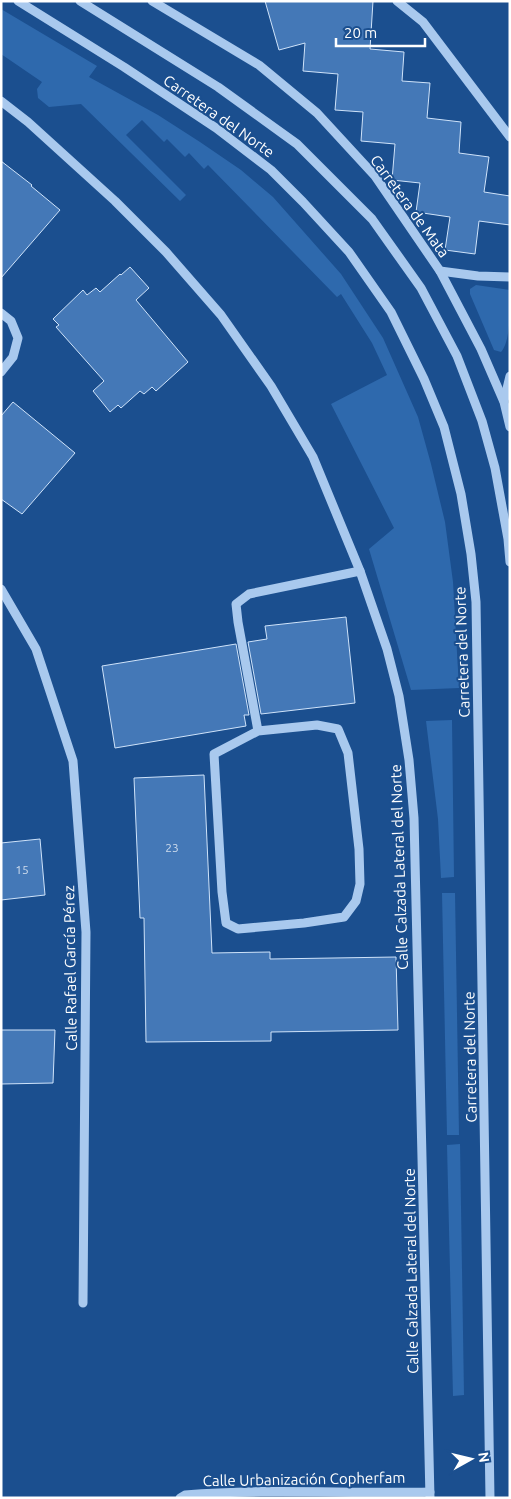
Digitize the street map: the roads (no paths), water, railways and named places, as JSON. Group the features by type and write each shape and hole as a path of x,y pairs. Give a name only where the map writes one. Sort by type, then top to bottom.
{"street":[{"name":"Carretera del Norte","path":"18,1 124,67 216,128 270,170 303,202 349,252 391,312 424,379 444,427 461,494 471,554 476,602 490,1498"},
{"name":"Carretera del Norte","path":"80,1 218,87 296,144 372,220 421,288 457,356 482,421 495,468 508,539 510,562"},
{"name":"Carretera de Mata","path":"152,1 259,64 317,113 375,176 440,271 481,349 504,402 510,427"},
{"path":"397,1 423,22 510,137"},
{"name":"Calle Calzada Lateral del Norte","path":"1,101 28,122 115,201 166,252 221,315 271,386 313,457 360,571 387,649 399,696 409,760 414,818 430,1495"},
{"path":"440,271 478,276 510,276"},
{"path":"1,313 10,321 18,338 13,357 1,372"},
{"path":"504,402 510,376"},
{"path":"258,731 236,604 249,594 360,571"},
{"name":"Calle Rafael García Pérez","path":"1,589 36,649 73,761 86,932 83,1303"},
{"path":"317,725 338,729 348,754 359,849 360,884 356,901 344,917 304,924 238,929 226,923 222,892 214,754 258,731 317,725"},
{"name":"Calle Urbanización Copherfam","path":"180,1498 185,1495 224,1492 430,1495"}]}
